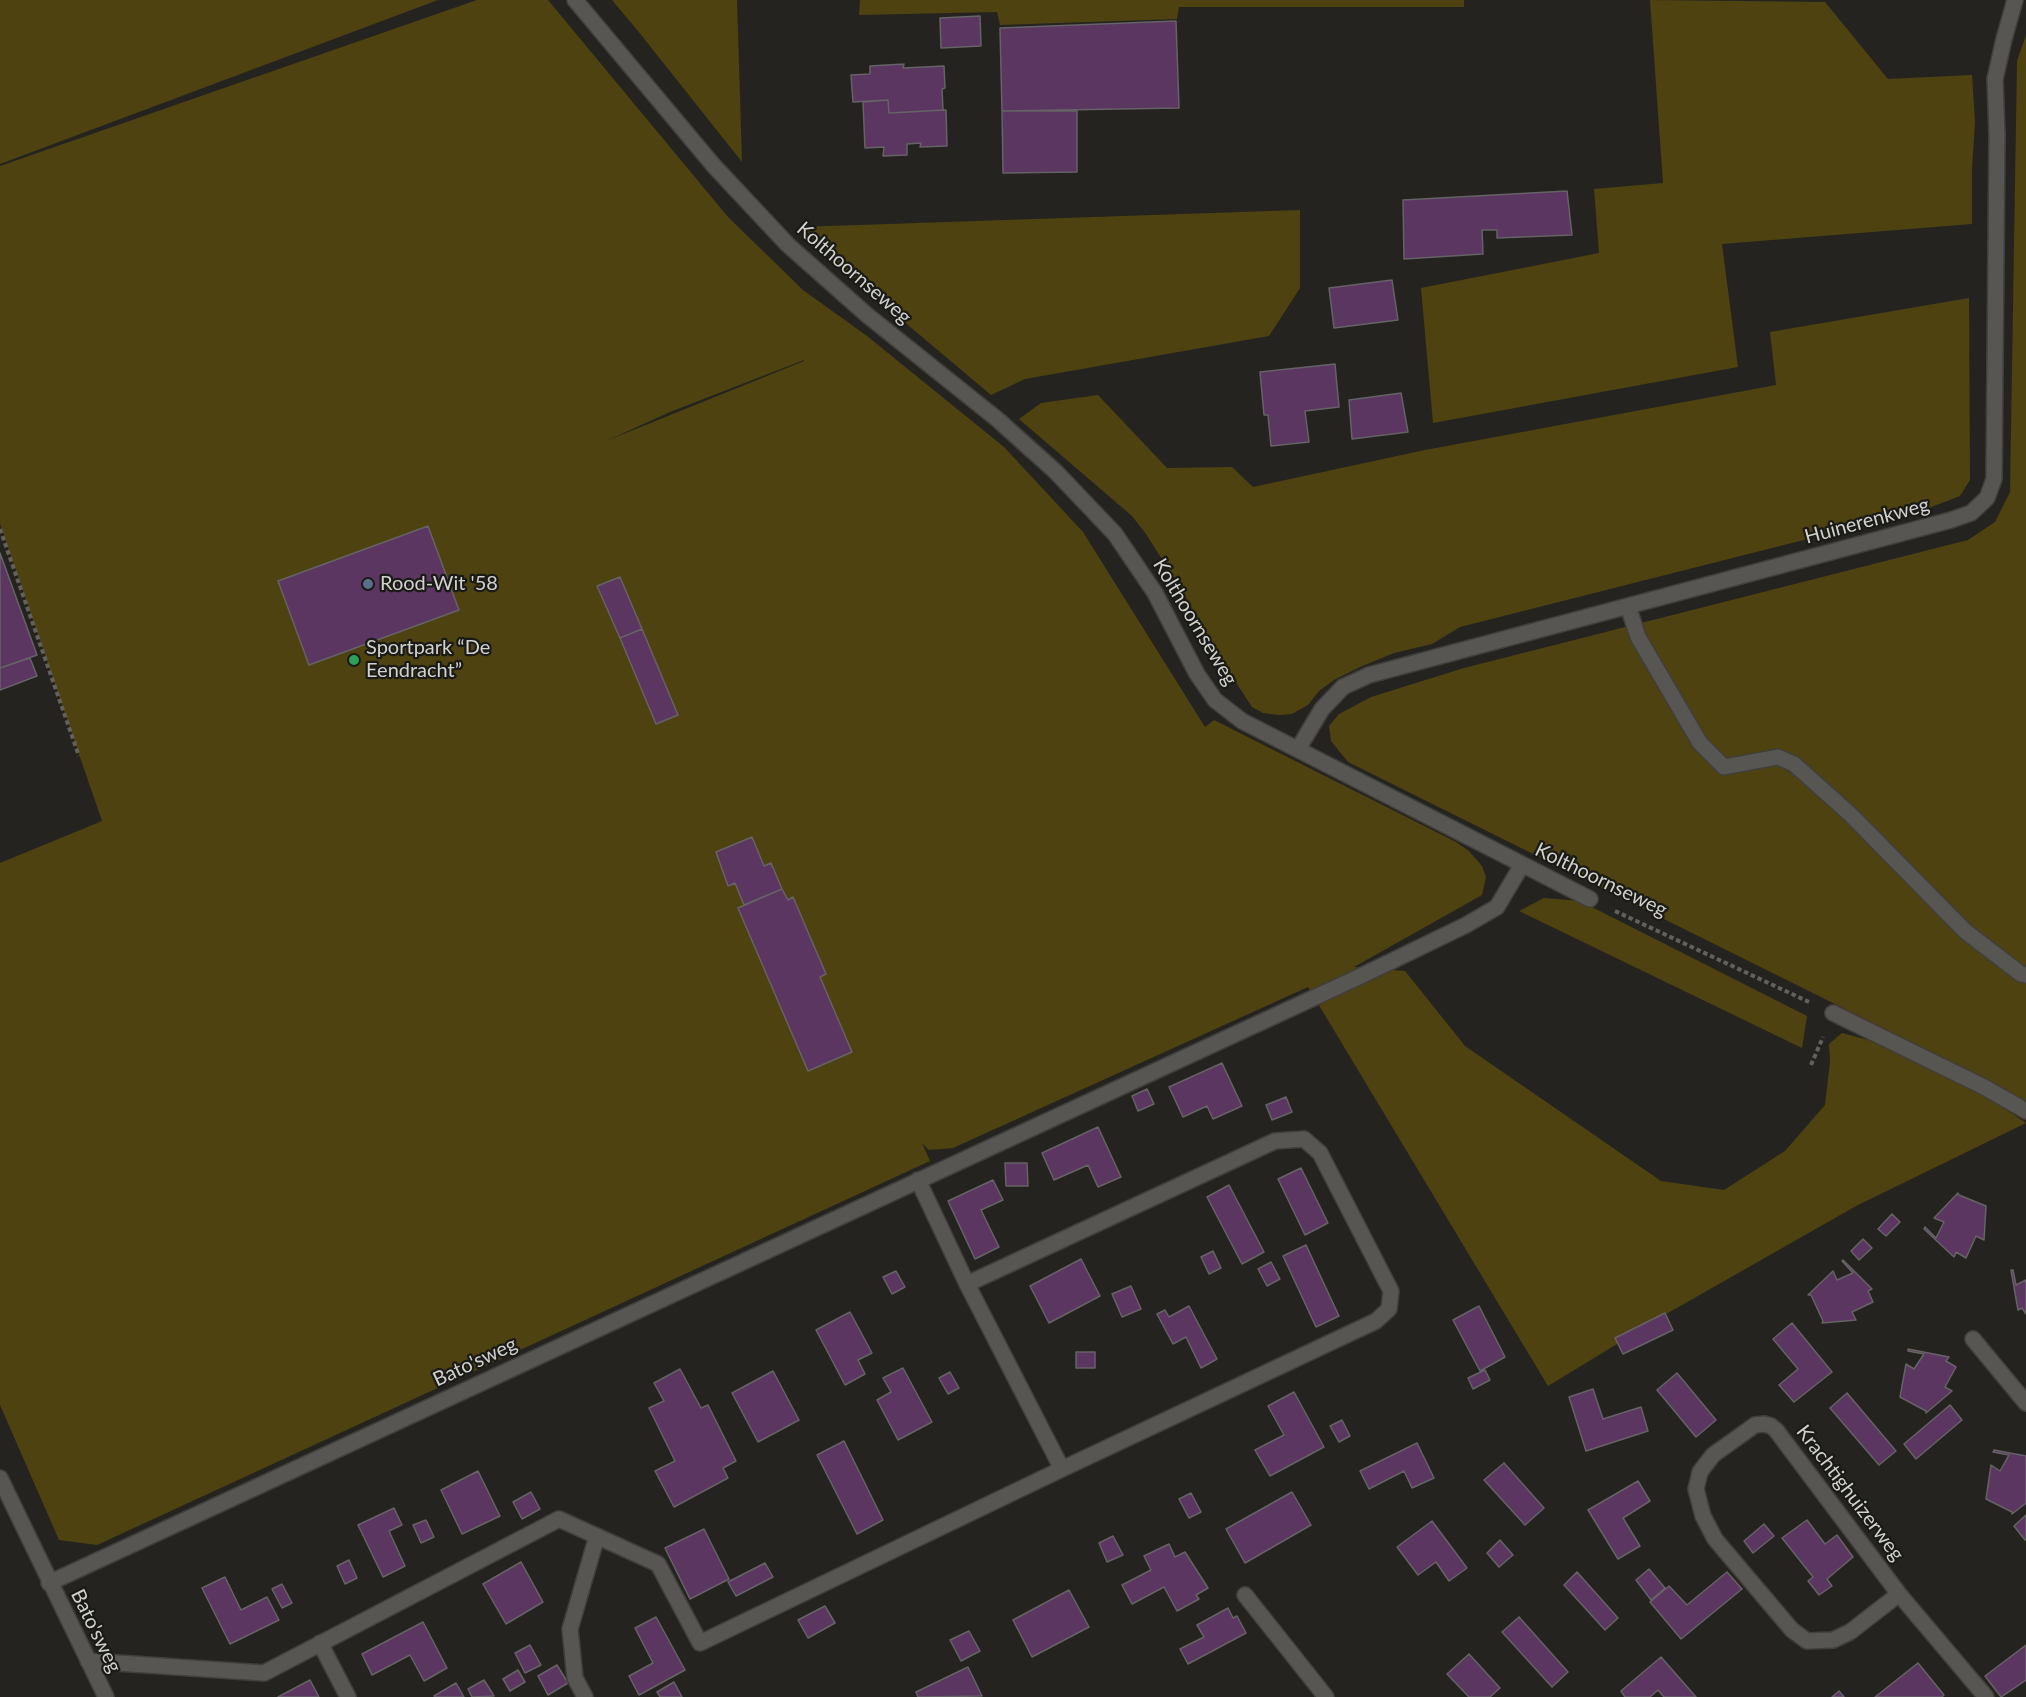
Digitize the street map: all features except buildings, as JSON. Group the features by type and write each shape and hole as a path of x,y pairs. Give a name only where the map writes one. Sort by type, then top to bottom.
{"street":[{"name":"Kolthoornseweg","path":"575,0 714,166 788,245 867,315 997,419 1056,472 1114,534 1155,593 1197,674 1215,700 1242,721 1590,899"},
{"name":"Huinerenkweg","path":"1298,749 1322,709 1344,687 1369,675 1951,520 1971,513 1987,498 1994,478 1997,135 1995,80 2015,0"},
{"path":"1628,606 1638,637 1700,743 1724,767 1778,757 1794,764 1851,815 1965,931 2021,974 2026,975"},
{"name":"Bato'sweg","path":"49,1583 1363,975 1466,925 1497,907 1522,865"},
{"path":"1833,1013 1984,1087 2026,1111"},
{"path":"88,1661 264,1673 559,1519 658,1564 700,1643 1376,1321 1389,1309 1391,1291 1320,1153 1304,1139 1275,1141 967,1284"},
{"path":"918,1180 967,1284 1062,1469"},
{"path":"1972,1339 2026,1403"},
{"name":"Krachtighuizerweg","path":"1899,1594 1850,1632 1833,1640 1808,1641 1792,1630 1715,1539 1703,1516 1696,1489 1700,1472 1713,1455 1755,1425 1771,1426 1899,1594 1986,1697"},
{"name":"Bato'sweg","path":"0,1478 106,1697"},
{"path":"585,1697 575,1678 570,1629 597,1536"},
{"path":"1245,1595 1326,1697"},
{"path":"320,1643 348,1697"}],"path":[{"path":"0,529 79,756"},
{"name":"Kolthoornseweg","path":"1590,899 1833,1013"}],"shaded area":[{"path":"0,0 438,0 0,164"},
{"name":"Sportpark “De Eendracht”","path":"477,0 548,0 728,217 803,290 867,336 1004,447 1083,532 1205,727 1214,720 1456,842 1469,851 1482,866 1486,877 1482,895 1354,967 1405,971 1465,1046 1661,1181 1724,1190 1785,1151 1825,1105 1830,1062 1829,1044 1842,1033 1868,1040 1981,1093 2026,1123 1856,1206 1668,1313 1548,1386 1308,987 953,1148 929,1150 922,1143 930,1161 97,1545 59,1540 0,1405 0,863 102,821 0,524 0,166","holes":["804,361 606,441 670,412"]},
{"path":"612,0 737,0 742,162 638,31"},
{"path":"860,0 1464,0 1464,7 1179,7 1177,19 1000,25 997,12 859,15"},
{"path":"1650,0 1825,2 1888,79 1972,75 1975,122 1972,224 1722,244 1738,367 1433,423 1421,288 1599,253 1594,189 1663,183"},
{"path":"2026,35 2026,1104 1994,1083 1348,762 1331,741 1329,726 1339,714 1371,697 1464,668 1968,540 1995,522 2010,492 2017,61"},
{"path":"1300,210 1300,288 1269,336 1025,379 991,395 870,293 800,227"},
{"path":"1969,298 1970,480 1960,496 1926,509 1460,627 1432,644 1394,653 1334,680 1319,691 1308,705 1292,714 1263,713 1252,707 1209,641 1184,594 1132,516 1019,419 1041,403 1098,395 1167,468 1232,467 1253,487 1425,450 1776,385 1770,332"},
{"path":"1544,898 1580,901 1807,1016 1802,1048 1519,911"}],"place":[{"name":"Rood-Wit '58","path":"368,584"},
{"name":"Sportpark “De Eendracht”","path":"354,660"}]}
